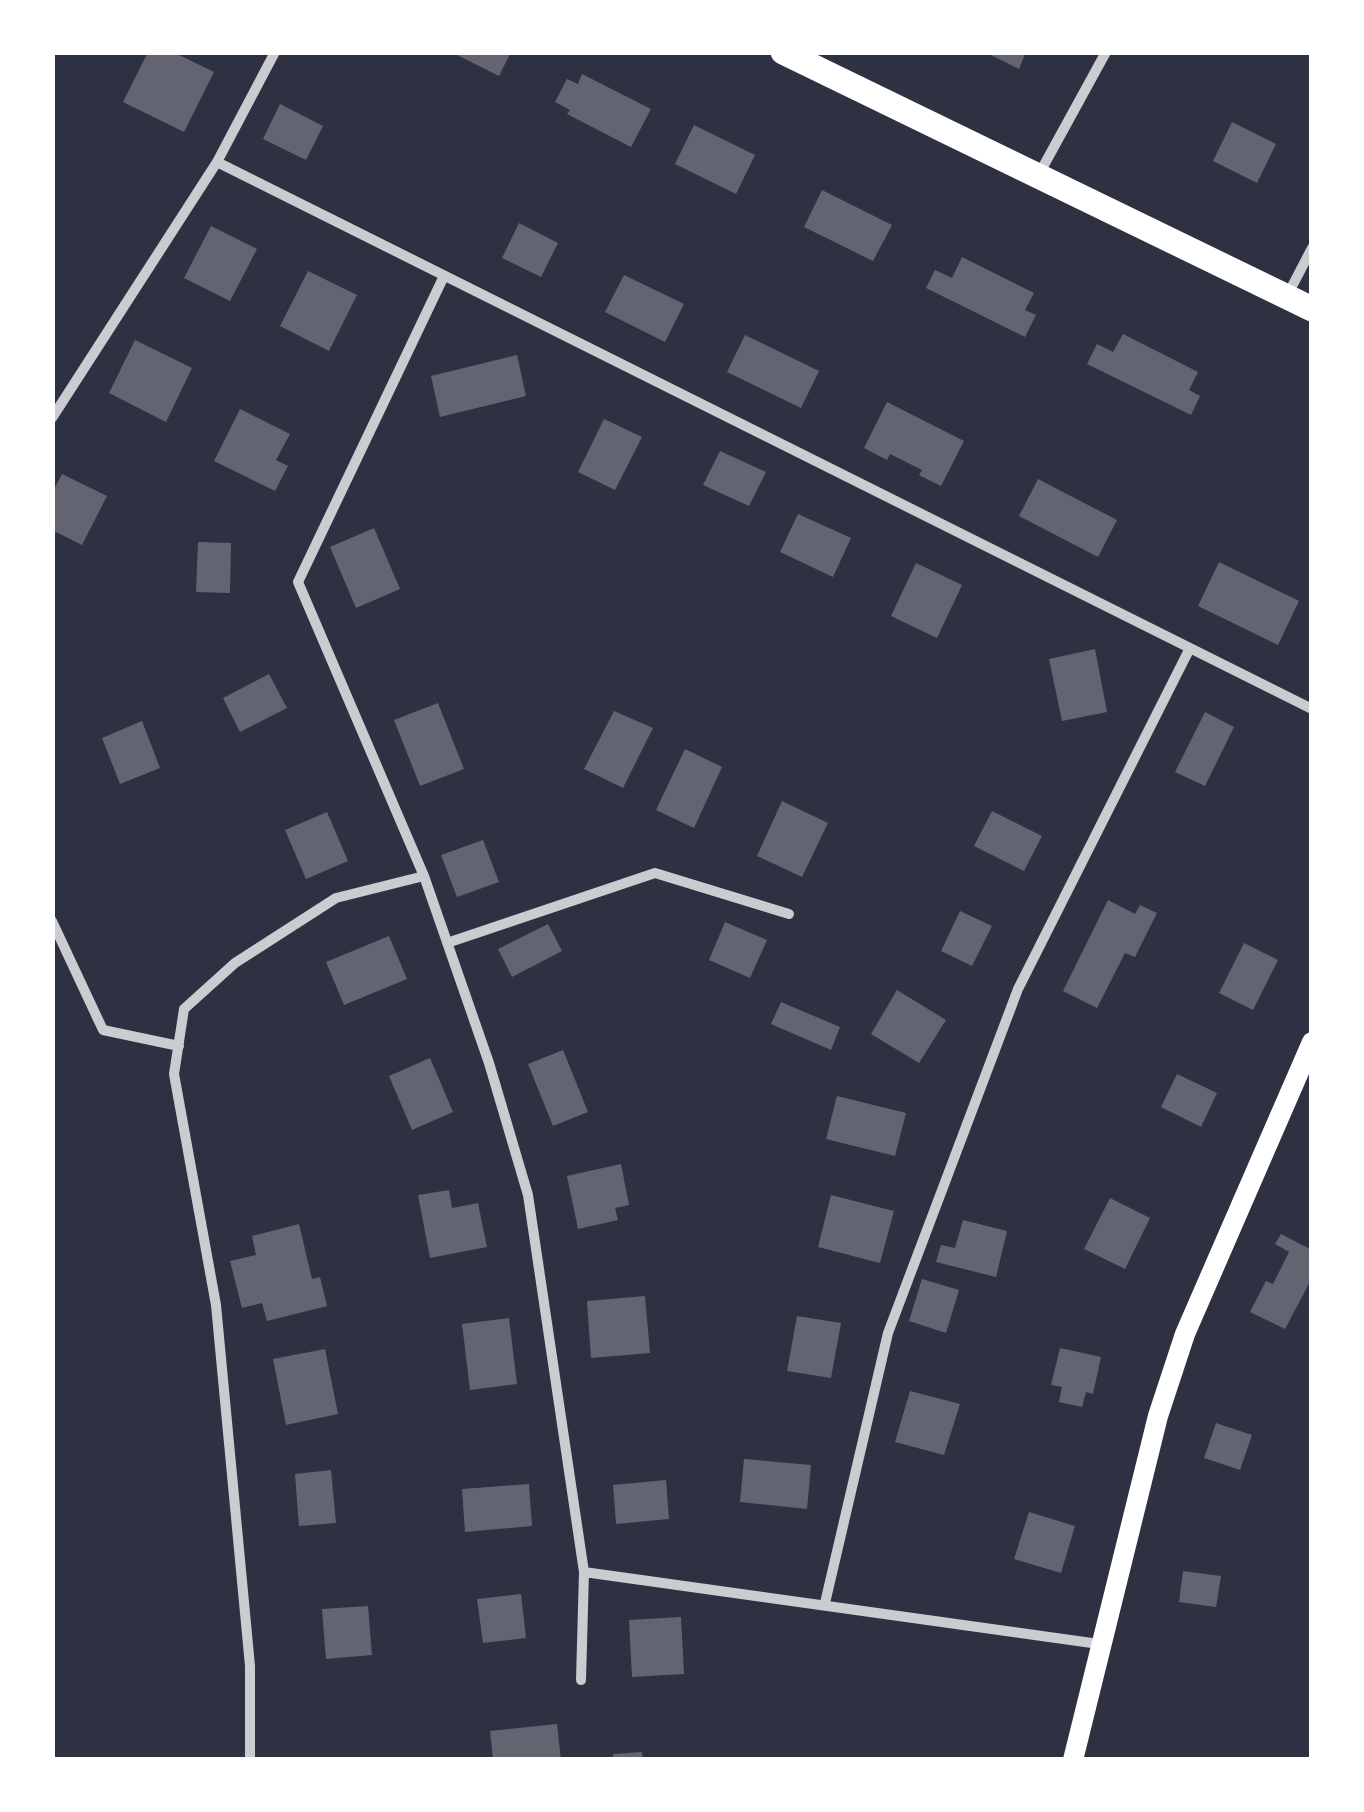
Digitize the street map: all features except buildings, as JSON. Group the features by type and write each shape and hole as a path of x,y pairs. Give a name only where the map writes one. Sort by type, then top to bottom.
{"main road":[{"path":"783,52 1312,309"},
{"path":"1073,1760 1158,1416 1185,1334 1312,1042"}],"street":[{"path":"52,418 217,162 275,52"},
{"path":"1038,176 1106,52"},
{"path":"217,162 1312,708"},
{"path":"1287,296 1312,248"},
{"path":"444,276 298,582 424,876 528,1196 584,1572 582,1680"},
{"path":"825,1603 888,1332 1012,1007 1190,648"},
{"path":"447,943 655,873 789,914"},
{"path":"250,1760 250,1666 216,1305 174,1074 184,1009 236,963 336,898 424,876"},
{"path":"52,921 104,1030 178,1046"},
{"path":"584,1572 1099,1644"}]}
